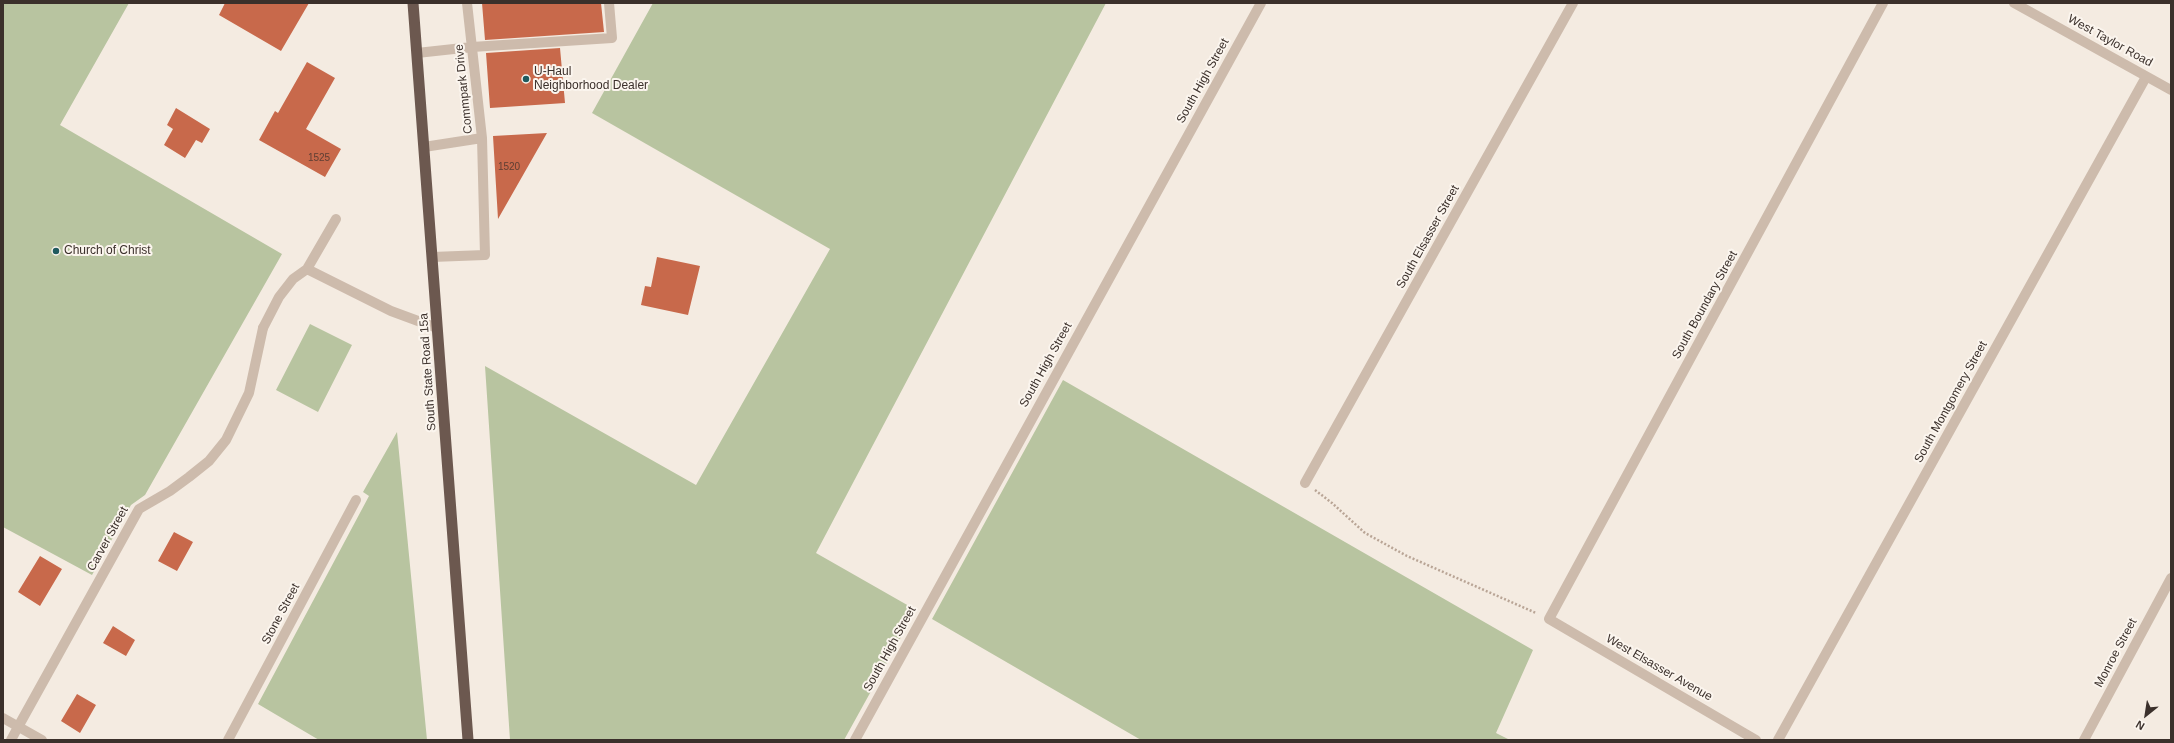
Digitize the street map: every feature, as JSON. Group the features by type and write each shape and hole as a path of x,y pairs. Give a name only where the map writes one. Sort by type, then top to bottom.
{"highway":[{"name":"South State Road 15a","path":"413,3 468,740"}],"street":[{"name":"Commpark Drive","path":"424,147 482,138 467,3"},
{"path":"417,53 472,47 612,38 609,3"},
{"name":"South High Street","path":"855,740 1261,3"},
{"name":"South Elsasser Street","path":"1305,483 1573,3"},
{"name":"South Boundary Street","path":"1549,619 1884,3"},
{"name":"West Taylor Road","path":"2014,3 2171,90"},
{"name":"South Montgomery Street","path":"1778,740 2146,77"},
{"path":"432,257 485,255 482,138"},
{"path":"336,219 307,268 391,312 438,328"},
{"name":"Carver Street","path":"10,740 139,509 170,491 189,477 209,461 226,440 249,393 263,328 279,297 292,279 307,268"},
{"name":"Stone Street","path":"228,740 356,500"},
{"name":"Monroe Street","path":"2084,740 2171,578"},
{"name":"West Elsasser Avenue","path":"1549,619 1756,740"},
{"path":"3,718 42,740"}],"path":[{"path":"1305,483 1332,503 1365,533 1407,556 1549,619"}],"green space":[{"path":"3,3 129,3 60,125 282,254 145,495 131,505 92,575 3,527"},
{"path":"653,3 1106,3 816,553 916,610 844,740 510,740 485,366 696,485 830,249 592,113"},
{"path":"310,324 352,345 318,412 276,390"},
{"path":"1063,380 1533,650 1496,733 1510,740 1141,740 932,619"},
{"path":"397,432 427,740 319,740 258,704 369,496 363,492"}],"building":[{"path":"225,3 309,3 281,51 219,15"},
{"path":"482,3 601,3 604,32 485,40"},
{"name":"U-Haul Neighborhood Dealer","path":"560,48 565,103 490,108 486,53"},
{"path":"307,62 335,78 306,129 341,149 325,177 259,140 275,111 278,113"},
{"path":"176,108 210,129 202,143 196,140 185,158 164,145 173,129 167,125"},
{"path":"547,133 498,219 493,136"},
{"path":"657,257 700,266 688,315 641,305 645,286 651,287"},
{"path":"174,532 193,542 177,571 158,561"},
{"path":"40,556 62,569 40,606 18,592"},
{"path":"113,626 135,640 126,656 103,643"},
{"path":"77,694 96,705 80,733 61,721"}],"place":[{"name":"U-Haul Neighborhood Dealer","path":"526,79"},
{"name":"Church of Christ","path":"56,251"}]}
